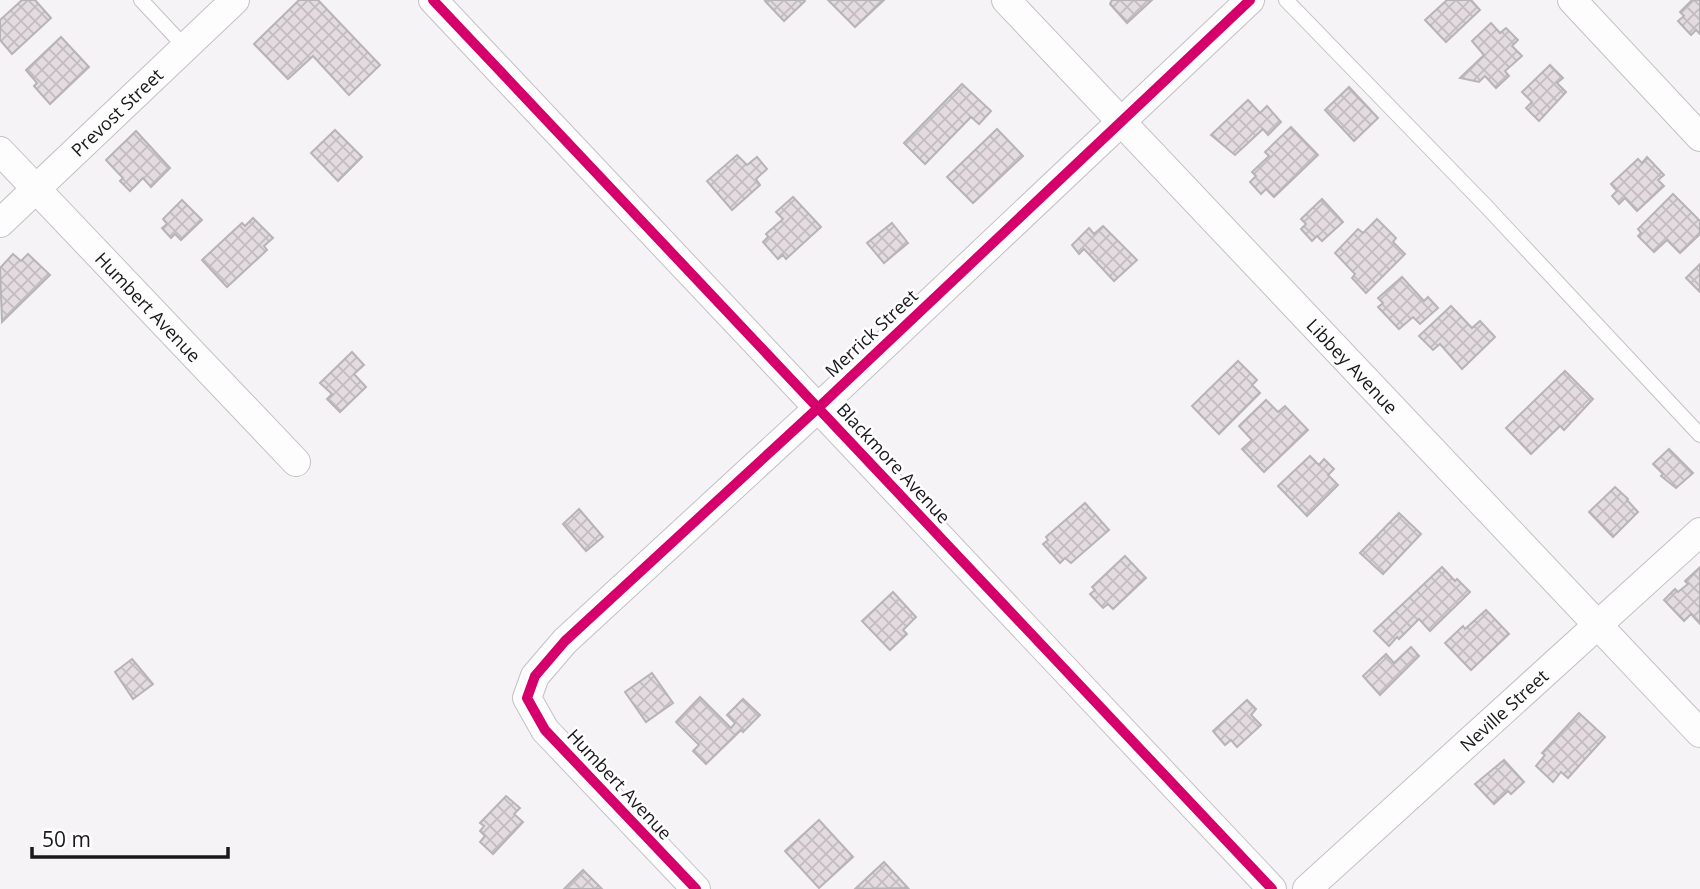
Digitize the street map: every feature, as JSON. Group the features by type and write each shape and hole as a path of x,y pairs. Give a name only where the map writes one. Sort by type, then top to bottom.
{"street":[{"name":"Prevost Street","path":"0,223 234,0"},
{"name":"Blackmore Avenue","path":"433,0 1272,889"},
{"name":"Libbey Avenue","path":"1006,0 1700,733"},
{"name":"Merrick Street","path":"527,698 535,676 565,641 818,408 1250,0"},
{"path":"1572,0 1700,137"},
{"name":"Humbert Avenue","path":"0,151 296,462"},
{"name":"Neville Street","path":"1307,889 1700,532"},
{"name":"Humbert Avenue","path":"527,698 545,730 696,889"}],"lane":[{"path":"141,0 184,47"},
{"path":"1286,0 1485,205 1700,435"}],"building":[{"path":"22,0 35,0 51,18 12,54 0,40 0,20"},
{"path":"299,0 318,0 380,65 349,95 313,56 288,79 254,44"},
{"path":"828,0 884,0 855,27"},
{"path":"1112,0 1152,0 1127,23 1110,4"},
{"path":"1447,0 1471,0 1480,10 1446,42 1425,20"},
{"path":"1692,0 1700,0 1700,34 1696,30 1691,35 1678,21 1684,16 1680,12"},
{"path":"765,1 805,1 784,21"},
{"path":"1491,23 1500,33 1506,28 1518,40 1512,46 1522,56 1505,71 1509,76 1496,88 1485,76 1479,82 1460,78 1484,55 1472,41"},
{"path":"61,37 89,67 50,104 34,86 37,83 26,70"},
{"path":"1550,65 1563,78 1557,83 1566,92 1539,121 1526,108 1532,102 1522,92"},
{"path":"962,84 991,111 979,124 971,117 925,164 904,143"},
{"path":"1349,87 1378,118 1354,141 1325,110"},
{"path":"1248,100 1260,113 1267,106 1281,122 1268,135 1263,129 1235,155 1211,135"},
{"path":"1291,127 1318,155 1274,197 1266,189 1261,194 1250,182 1256,176 1252,172 1269,156 1265,152"},
{"path":"997,129 1023,156 973,203 947,177"},
{"path":"335,130 362,157 338,181 311,153"},
{"path":"136,131 170,168 151,187 143,178 130,191 120,181 123,178 106,160"},
{"path":"737,155 747,165 757,157 767,169 756,179 760,185 732,210 707,181"},
{"path":"1647,157 1664,175 1658,180 1664,186 1637,211 1625,198 1619,204 1612,196 1617,191 1611,184 1638,159 1642,163"},
{"path":"1673,194 1700,221 1700,234 1680,253 1667,240 1654,252 1638,236 1641,233 1638,229"},
{"path":"793,197 821,227 786,259 783,255 778,259 763,242 768,237 766,234 783,219 776,212"},
{"path":"1322,199 1343,222 1322,241 1317,236 1312,241 1301,229 1306,224 1301,219"},
{"path":"182,200 202,220 181,240 175,234 171,238 162,228 167,224 163,219"},
{"path":"253,218 273,238 264,246 267,250 227,287 202,260 242,223 245,226"},
{"path":"1377,219 1396,238 1393,242 1405,254 1366,293 1352,278 1355,274 1335,253 1358,229 1363,233"},
{"path":"892,223 908,243 884,263 867,243"},
{"path":"1103,226 1137,260 1114,281 1084,249 1079,254 1072,245 1089,228 1094,234"},
{"path":"13,254 21,261 28,254 50,275 2,322 0,268"},
{"path":"1700,264 1700,292 1686,278"},
{"path":"1402,277 1424,301 1428,297 1438,308 1420,324 1413,317 1399,329 1378,307 1383,303 1378,298"},
{"path":"1451,306 1472,328 1480,321 1495,337 1462,369 1440,344 1433,350 1419,336"},
{"path":"352,352 364,365 354,374 366,387 340,412 327,399 332,394 320,383"},
{"path":"1238,361 1257,380 1252,385 1260,393 1219,434 1192,406"},
{"path":"1565,371 1593,399 1564,430 1560,426 1531,454 1506,428"},
{"path":"1266,400 1278,412 1285,406 1308,430 1264,472 1242,449 1252,440 1239,426"},
{"path":"1669,449 1693,473 1676,488 1661,476 1663,474 1653,464"},
{"path":"1310,456 1319,465 1324,459 1334,469 1328,475 1338,485 1307,516 1278,486"},
{"path":"1615,487 1638,512 1613,537 1589,512"},
{"path":"1085,503 1109,530 1071,563 1065,558 1060,563 1043,544 1048,540 1046,537"},
{"path":"579,509 603,537 586,551 563,524"},
{"path":"1399,513 1421,534 1383,574 1360,553"},
{"path":"1125,556 1146,578 1113,609 1108,604 1103,608 1090,594 1095,590 1092,587"},
{"path":"1442,567 1470,592 1430,631 1419,619 1389,646 1374,631"},
{"path":"1700,567 1700,624 1691,614 1684,621 1664,600 1675,589 1678,592 1688,584 1685,581"},
{"path":"893,592 916,617 903,630 907,634 890,650 862,621"},
{"path":"1486,610 1509,634 1471,670 1445,643"},
{"path":"1411,647 1419,656 1380,695 1363,676 1386,654 1394,663"},
{"path":"132,659 153,684 133,699 115,672"},
{"path":"652,673 673,703 646,722 625,692"},
{"path":"700,697 731,728 735,723 727,715 743,699 760,715 706,764 693,751 699,745 676,722"},
{"path":"1247,700 1256,709 1251,715 1261,725 1237,747 1231,740 1225,745 1213,731"},
{"path":"1579,713 1605,737 1568,778 1561,772 1553,782 1536,766 1545,755 1542,753"},
{"path":"1504,760 1524,782 1511,794 1508,791 1494,804 1475,784"},
{"path":"506,796 520,808 514,814 523,822 493,854 480,842 485,836 480,831 484,826 480,823"},
{"path":"819,820 853,857 819,888 785,851"},
{"path":"884,862 908,888 855,889"},
{"path":"583,870 602,889 564,889"}],"cycle path":[{"path":"433,0 1272,889"},
{"path":"696,889 545,730 527,698 535,676 565,641 818,408 1250,0"}]}
